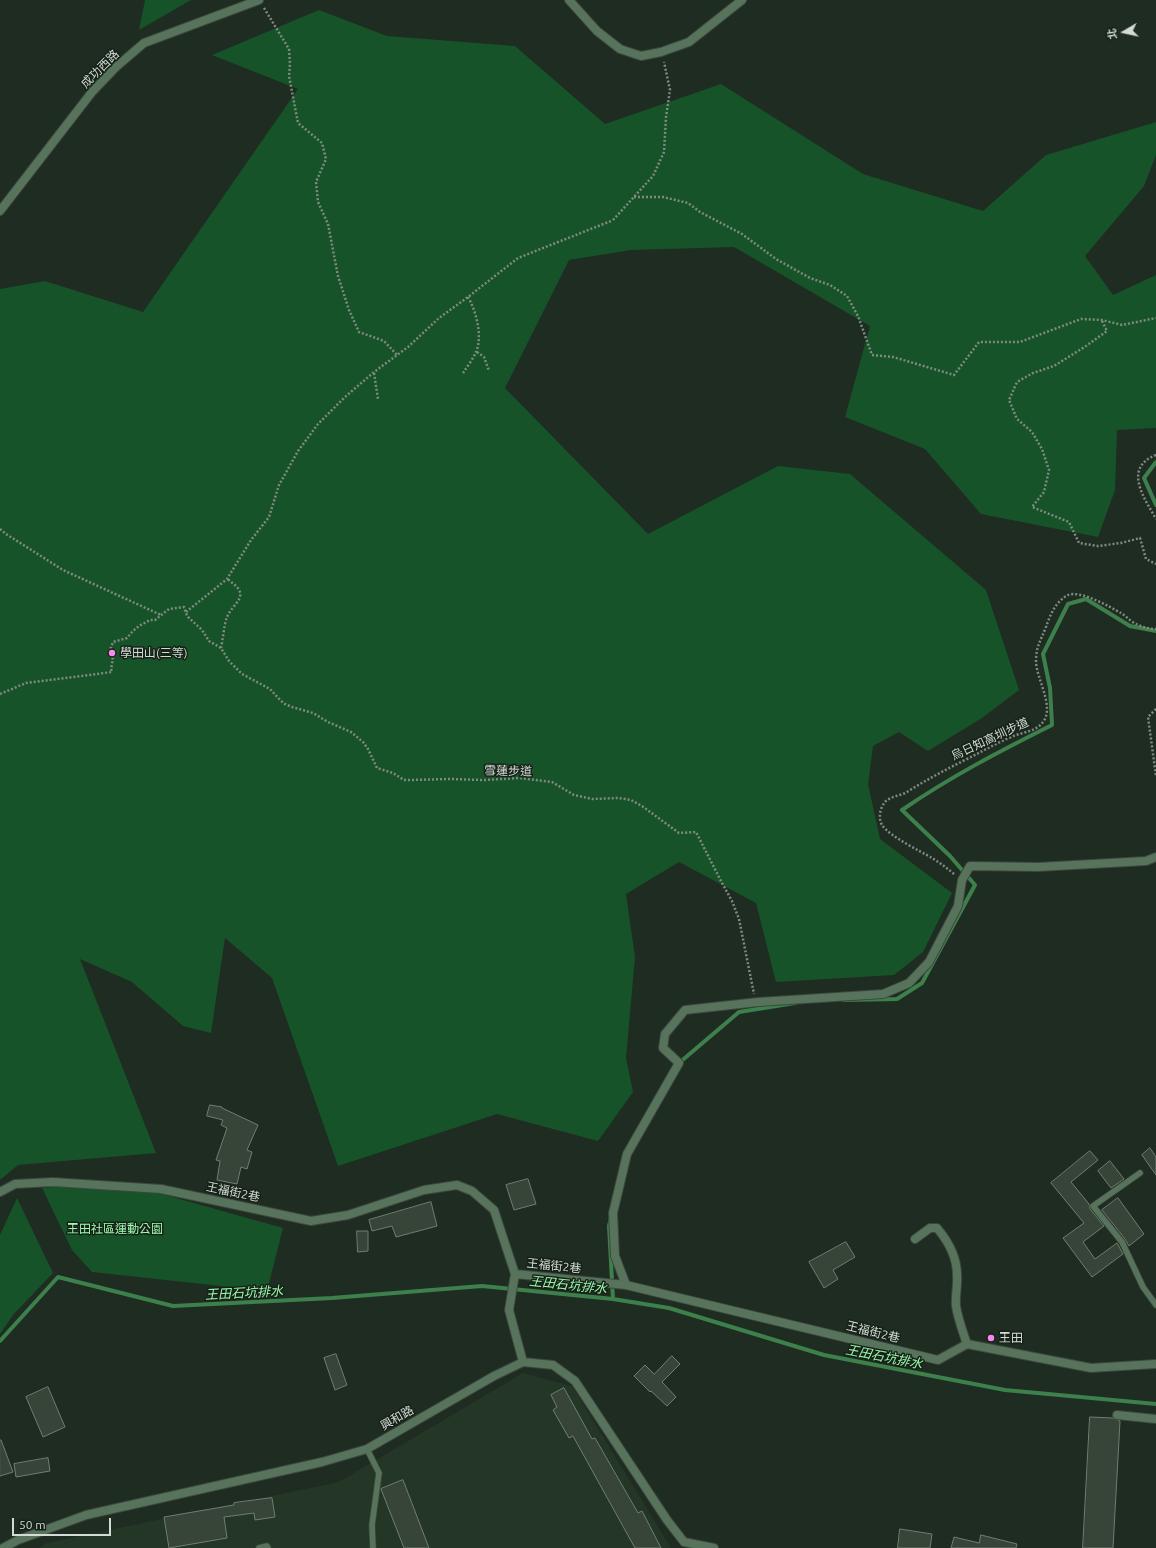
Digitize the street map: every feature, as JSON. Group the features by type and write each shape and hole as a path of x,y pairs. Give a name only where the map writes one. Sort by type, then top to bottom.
{"street":[{"name":"成功西路","path":"0,211 92,92 116,67 144,43 259,0"},
{"path":"569,0 598,31 620,49 641,56 661,52 689,42 742,0"},
{"path":"622,1284 615,1256 613,1213 627,1154 679,1063 663,1048 665,1034 685,1010 758,1002 883,994 909,983 929,962 958,906 962,880 970,866 1038,867 1146,860 1156,857"},
{"name":"王福街2巷","path":"0,1192 15,1184 53,1182 161,1189 311,1221 348,1215 424,1190 457,1185 472,1192 494,1210 515,1274 622,1284 938,1360 967,1344"},
{"path":"916,1239 930,1228 936,1228 946,1238 952,1250 956,1261 958,1276 956,1305 967,1344 1092,1368 1156,1364"},
{"path":"515,1274 509,1310 523,1362 553,1365 575,1381 667,1520 684,1542 714,1548"},
{"name":"興和路","path":"3,1548 18,1540 86,1515 322,1462 367,1449 494,1376 523,1362"},
{"path":"1117,1415 1156,1419"}],"lane":[{"path":"1140,1173 1093,1206 1122,1242 1143,1287 1156,1305"},
{"path":"367,1449 379,1473 372,1525 373,1548"},
{"path":"259,1548 267,1546 268,1548"}],"path":[{"path":"259,0 289,49 290,64 288,76 298,123 322,143 326,159 316,182 318,202 328,224 338,276 349,310 359,332 384,341 397,355"},
{"path":"186,612 227,579 251,540 269,517 279,485 298,451 318,424 345,397 374,372 408,347 439,318 518,258 612,221 653,176 664,152 666,117 670,90 661,52"},
{"path":"634,197 663,197 688,203 700,212 742,234 776,259 810,278 830,285 847,296 858,316 872,356 893,357 954,375 979,342 1020,342 1081,319 1102,320 1122,325 1156,318"},
{"path":"462,374 477,352 479,333 475,309 468,297"},
{"path":"1102,320 1107,331 1054,366 1033,373 1017,382 1009,400 1016,419 1032,432 1042,449 1049,470 1044,492 1032,507 1069,522 1080,543 1098,546 1140,538 1146,559 1156,564"},
{"path":"477,352 484,357 489,371"},
{"path":"374,372 378,399"},
{"path":"1156,455 1143,464 1140,468 1138,479 1140,490 1156,519"},
{"path":"0,529 63,570 160,615"},
{"path":"0,694 26,683 112,672 111,669 113,659 109,653 113,642 127,638 139,626 150,620 155,620 169,609 185,608 187,616 202,630 209,641 221,648 227,618 240,599 240,595 235,584 227,579"},
{"name":"烏日知高圳步道","path":"962,880 937,861 885,829 880,819 884,803 892,797 903,794 915,786 983,750 1012,736 1036,728 1044,721 1047,705 1036,667 1037,645 1049,616 1054,608 1064,598 1072,594 1087,597 1122,614 1135,624 1150,629 1156,629"},
{"name":"雪蓮步道","path":"221,648 229,661 242,674 270,689 285,704 313,713 328,722 351,732 366,746 377,768 393,773 404,780 484,780 520,778 552,782 574,795 592,799 619,798 631,800 642,806 679,833 696,832 732,901 739,919 755,997 758,1002"},
{"path":"1156,708 1148,716 1156,776"}],"shaded area":[{"path":"523,1373 572,1386 671,1548 39,1548 47,1543 339,1482"}],"green space":[{"path":"145,0 191,0 139,30"},
{"path":"319,10 387,36 515,46 605,124 721,84 863,174 983,211 1046,155 1156,122 1156,155 1144,186 1085,256 1113,295 1156,275 1156,428 1117,430 1115,490 1098,537 981,514 925,449 845,417 870,326 734,247 631,250 569,260 505,388 648,534 778,466 850,474 986,590 1019,690 982,718 928,751 899,732 873,746 868,784 880,839 952,893 923,952 894,975 776,982 756,903 679,862 626,894 635,957 626,1058 633,1092 598,1141 497,1114 338,1166 272,978 225,938 211,1033 183,1026 132,982 80,959 156,1153 18,1165 0,1180 0,289 45,281 143,312 298,89 212,55"},
{"name":"王田社區運動公園","path":"119,1182 283,1228 267,1291 92,1272 72,1250 42,1188"},
{"path":"17,1198 53,1273 13,1315 0,1334 0,1235"}],"building":[{"path":"210,1105 222,1107 258,1125 247,1150 252,1152 247,1169 241,1167 237,1184 217,1180 220,1161 216,1160 227,1128 221,1125 223,1120 207,1116"},
{"path":"1150,1148 1156,1157 1156,1175 1142,1155"},
{"path":"1090,1151 1098,1160 1071,1182 1089,1204 1090,1209 1104,1226 1083,1242 1095,1259 1117,1243 1123,1254 1092,1277 1063,1238 1084,1223 1051,1183"},
{"path":"1110,1161 1124,1179 1111,1188 1098,1171"},
{"path":"528,1179 536,1204 514,1210 506,1185"},
{"path":"1118,1198 1144,1234 1129,1246 1102,1210"},
{"path":"431,1202 437,1226 396,1237 392,1226 372,1231 369,1220"},
{"path":"357,1231 368,1231 368,1251 358,1252"},
{"path":"846,1242 855,1257 833,1270 838,1279 824,1288 809,1262"},
{"path":"336,1354 347,1385 335,1390 324,1358"},
{"path":"672,1356 680,1364 662,1382 676,1397 667,1406 634,1376 645,1365 654,1374"},
{"path":"48,1387 65,1427 43,1437 26,1397"},
{"path":"564,1388 592,1439 595,1438 638,1513 642,1511 661,1548 635,1548 573,1436 569,1438 553,1410 557,1407 551,1395"},
{"path":"1090,1417 1113,1418 1120,1421 1113,1548 1083,1548"},
{"path":"0,1440 13,1472 0,1476"},
{"path":"48,1458 50,1471 16,1477 14,1464"},
{"path":"403,1480 429,1548 404,1548 381,1489"},
{"path":"272,1498 275,1517 255,1520 254,1513 224,1517 227,1538 169,1548 164,1517 234,1505 234,1503"},
{"path":"900,1529 932,1534 930,1548 898,1548"},
{"path":"981,1535 1017,1544 1016,1548 951,1548 954,1537 979,1543"}],"waterway":[{"path":"1156,462 1144,478 1156,505"},
{"path":"844,1000 897,999 922,983 975,885 950,856 902,810 938,786 1052,725 1050,688 1043,654 1068,604 1086,599 1130,626 1156,631"},
{"path":"679,1063 739,1012 795,1003"},
{"path":"611,1218 609,1226 613,1299"},
{"name":"王田石坑排水","path":"0,1341 58,1277 173,1306 332,1298 482,1286 613,1299 669,1308 824,1355 1005,1390 1156,1404"}],"place":[{"name":"學田山(三等)","path":"112,653"},
{"name":"王田","path":"991,1338"}]}
